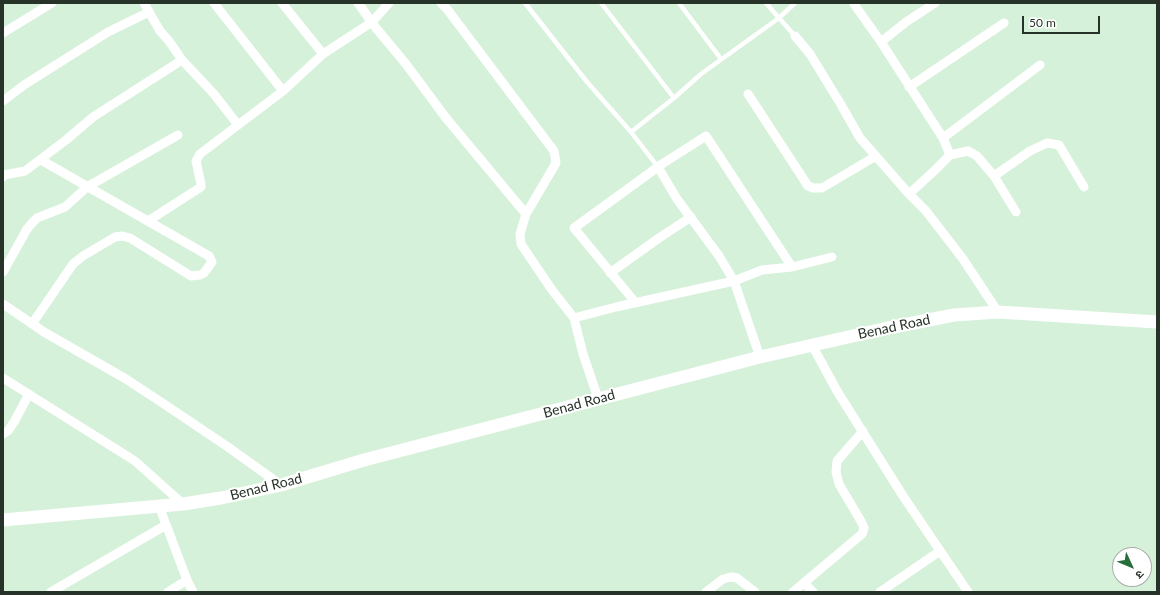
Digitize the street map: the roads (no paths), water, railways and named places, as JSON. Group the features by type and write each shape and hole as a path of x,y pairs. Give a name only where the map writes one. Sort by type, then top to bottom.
{"main road":[{"name":"Benad Road","path":"3,520 183,504 221,498 281,485 364,460 760,357 954,315 998,312 1157,322"}],"street":[{"path":"3,32 52,3"},
{"path":"144,3 160,31 182,60 214,94 238,125"},
{"path":"214,3 283,90"},
{"path":"282,3 323,54"},
{"path":"358,3 446,118 526,214"},
{"path":"148,221 201,187 196,161 200,154 283,90 323,54 372,22 389,3"},
{"path":"441,3 554,152 556,163 526,214 520,234 521,244 552,290 574,318 583,354 598,398"},
{"path":"881,42 906,22 935,3"},
{"path":"854,4 881,42 943,138 950,155"},
{"path":"3,101 24,85 108,32 149,12"},
{"path":"909,87 1004,23"},
{"path":"795,36 810,54 860,138 909,194 926,211 963,259 998,312"},
{"path":"3,176 25,171 93,118 182,60"},
{"path":"943,138 1040,65"},
{"path":"748,94 808,186 813,188 822,188 876,156"},
{"path":"3,272 27,229 33,222 65,206 87,187 178,135"},
{"path":"635,302 574,228 658,167 706,136 792,267"},
{"path":"994,176 1030,151 1047,143 1059,145 1084,187"},
{"path":"909,194 950,155 968,152 977,156 994,176 1016,212"},
{"path":"32,324 73,264 116,237 122,236 130,238 191,276 200,276 212,262 209,256 40,160"},
{"path":"658,167 691,217 720,256 734,281 760,357"},
{"path":"610,273 658,238 691,217"},
{"path":"574,318 635,302 734,281 762,270 792,267 832,257"},
{"path":"3,304 32,324 126,379 228,447 281,485"},
{"path":"812,345 837,391 903,496 968,592"},
{"path":"3,378 135,461 183,504"},
{"path":"3,434 8,431 14,422 29,394"},
{"path":"793,592 862,534 864,528 862,523 839,484 836,472 837,461 863,431"},
{"path":"159,506 193,592"},
{"path":"51,592 166,525"},
{"path":"880,592 940,551"},
{"path":"706,592 723,579 731,577 737,578 755,592"},
{"path":"168,592 187,580"},
{"path":"804,583 813,592"}],"lane":[{"path":"526,3 587,82 631,132 658,167"},
{"path":"601,3 674,98"},
{"path":"679,3 721,59"},
{"path":"766,3 795,36"},
{"path":"631,132 674,98 701,74 779,18 795,3"}]}
